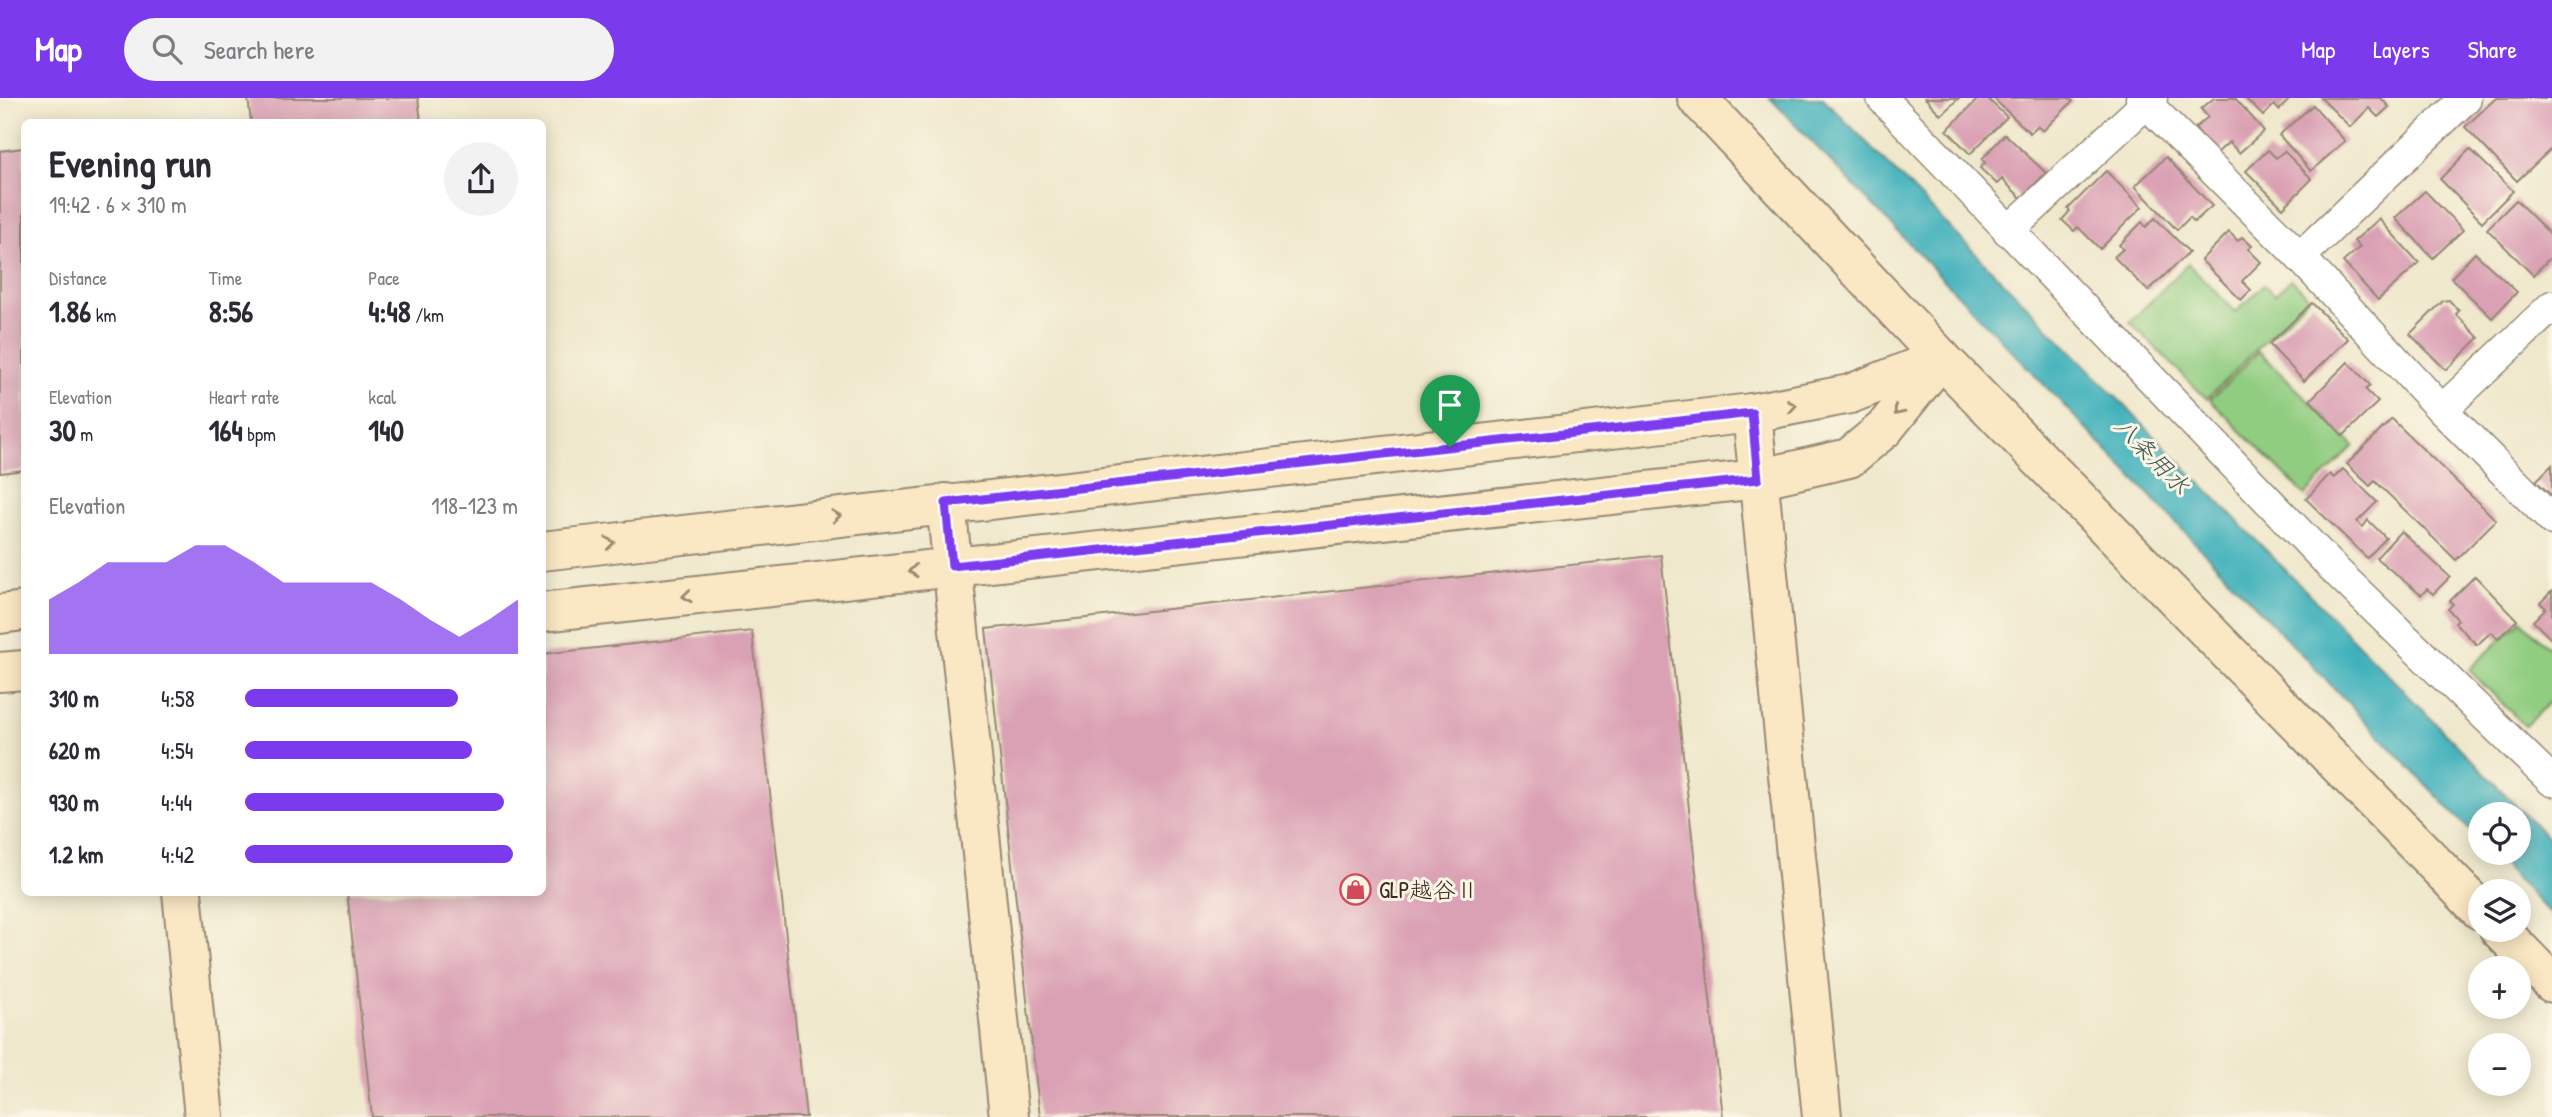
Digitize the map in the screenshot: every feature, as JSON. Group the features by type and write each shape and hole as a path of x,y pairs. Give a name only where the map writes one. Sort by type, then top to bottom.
{"street":[{"path":"1697,98 1941,358 2468,897"},
{"path":"1882,98 2336,571 2552,781"},
{"path":"2300,257 2466,98"},
{"path":"2008,231 2146,100 2300,257 2441,410 2552,520"},
{"path":"2441,410 2552,306"},
{"path":"546,551 1752,413 1850,394 1941,358"},
{"path":"546,612 1758,479 1849,458 1884,429 1941,358"},
{"path":"1752,413 1822,1117"},
{"path":"946,503 1009,1117"},
{"path":"0,614 21,611"},
{"path":"0,673 21,670"},
{"path":"181,896 204,1117"},
{"path":"2512,942 2552,984"}],"green space":[{"path":"2188,264 2236,312 2264,285 2275,295 2291,279 2309,297 2207,399 2130,322"},
{"path":"2259,351 2354,446 2305,495 2210,400"},
{"path":"2521,620 2552,652 2552,699 2525,726 2469,670"}],"water":[{"name":"八条用水","path":"1770,98 1823,98 2513,802 2468,802 2468,828"},
{"path":"2531,821 2552,842 2552,916 2531,894 2531,879 2517,879 2503,865 2531,865"}],"building":[{"path":"248,98 418,98 421,119 251,119"},
{"path":"1925,98 1959,98 1941,115"},
{"path":"1979,98 1987,98 2007,117 1970,154 1947,130"},
{"path":"1993,98 2069,98 2073,101 2043,131 2037,126 2030,133"},
{"path":"2214,98 2235,98 2264,131 2239,153 2229,142 2217,153 2195,128 2208,117 2201,109"},
{"path":"2245,98 2291,98 2279,110 2274,105 2263,116"},
{"path":"2321,98 2381,98 2389,107 2378,117 2369,108 2350,127"},
{"path":"2496,98 2552,98 2552,148 2517,181 2465,127"},
{"path":"2313,105 2345,141 2311,171 2279,135"},
{"path":"2005,134 2046,173 2021,198 2002,179 1997,184 1980,168 1985,163 1982,159"},
{"path":"21,148 21,470 0,473 0,151"},
{"path":"2470,149 2513,191 2482,222 2440,179"},
{"path":"2268,150 2276,158 2284,151 2312,179 2283,208 2246,171"},
{"path":"2166,157 2212,206 2194,222 2190,217 2177,230 2135,186"},
{"path":"2106,171 2142,207 2100,249 2078,227 2074,231 2062,220 2070,211 2068,209"},
{"path":"2425,191 2463,230 2433,258 2395,218"},
{"path":"2516,200 2552,236 2552,256 2533,275 2487,229"},
{"path":"2155,218 2189,252 2148,291 2114,257 2123,249 2119,245 2142,222 2146,227"},
{"path":"2379,219 2419,263 2378,300 2343,262 2360,247 2354,241"},
{"path":"2229,232 2238,241 2242,237 2252,246 2248,249 2261,262 2242,281 2251,290 2241,300 2201,260"},
{"path":"2475,253 2517,292 2492,318 2451,278"},
{"path":"2449,300 2459,311 2456,314 2479,338 2446,370 2410,334 2443,301"},
{"path":"2312,303 2348,339 2304,381 2269,344"},
{"path":"2348,362 2370,385 2366,390 2378,402 2343,436 2310,400"},
{"path":"2392,419 2496,520 2456,560 2375,481 2370,486 2347,464"},
{"path":"2552,465 2552,496 2536,481"},
{"path":"2343,469 2377,502 2357,522 2363,527 2368,520 2386,538 2367,558 2306,499 2330,474 2334,478"},
{"path":"2401,531 2450,577 2433,594 2427,589 2421,595 2376,558"},
{"name":"GLP越谷Ⅱ","path":"1661,555 1723,1117 1040,1117 986,629"},
{"path":"2475,576 2517,620 2498,639 2491,632 2477,645 2455,623 2458,620 2448,609 2453,604 2450,601"},
{"path":"2552,591 2552,640 2533,621 2546,608 2540,603"},
{"path":"752,631 806,1117 372,1117 347,896 546,896 546,654"}],"place":[{"name":"GLP越谷Ⅱ","path":"1356,890"}],"route":[{"path":"1752,413 1758,479 952,566 946,503 1450,447 1752,413"}]}
